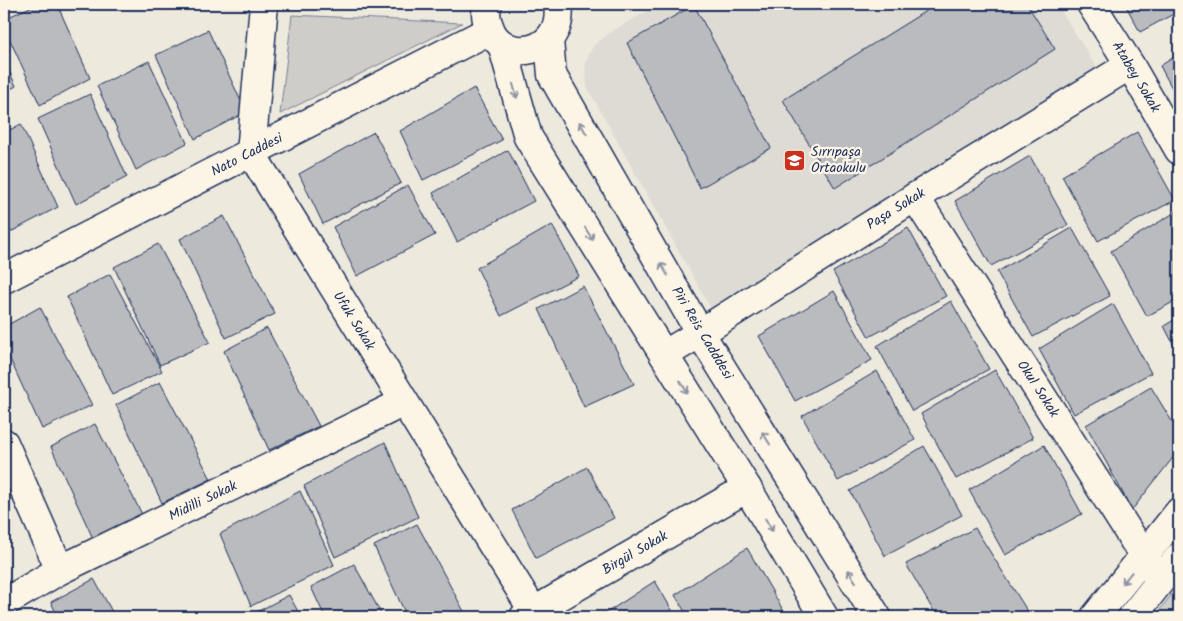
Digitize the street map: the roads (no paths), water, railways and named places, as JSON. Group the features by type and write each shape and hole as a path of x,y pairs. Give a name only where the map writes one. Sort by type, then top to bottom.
{"street":[{"path":"251,153 264,4"},
{"path":"493,26 514,50 538,47 549,40 555,32 560,13 558,4"},
{"name":"Atabey Sokak","path":"1090,4 1130,65 1179,150"},
{"path":"493,26 528,137 747,488 824,617"},
{"name":"Nato Caddesi","path":"4,280 493,26"},
{"name":"Piri Reis Cadddesi","path":"549,40 552,75 700,333 878,617"},
{"name":"Paşa Sokak","path":"664,354 1130,65"},
{"name":"Ufuk Sokak","path":"251,153 404,402 531,615"},
{"name":"Okul Sokak","path":"915,197 1160,581"},
{"name":"Midilli Sokak","path":"4,605 60,570 404,402"},
{"path":"4,443 60,570"},
{"name":"Birgül Sokak","path":"531,615 747,488"},
{"path":"1095,617 1179,512"},
{"path":"1132,617 1179,558"},
{"path":"4,605 10,617"}],"place":[{"name":"Sırrıpaşa Ortaokulu","path":"795,160"}]}
